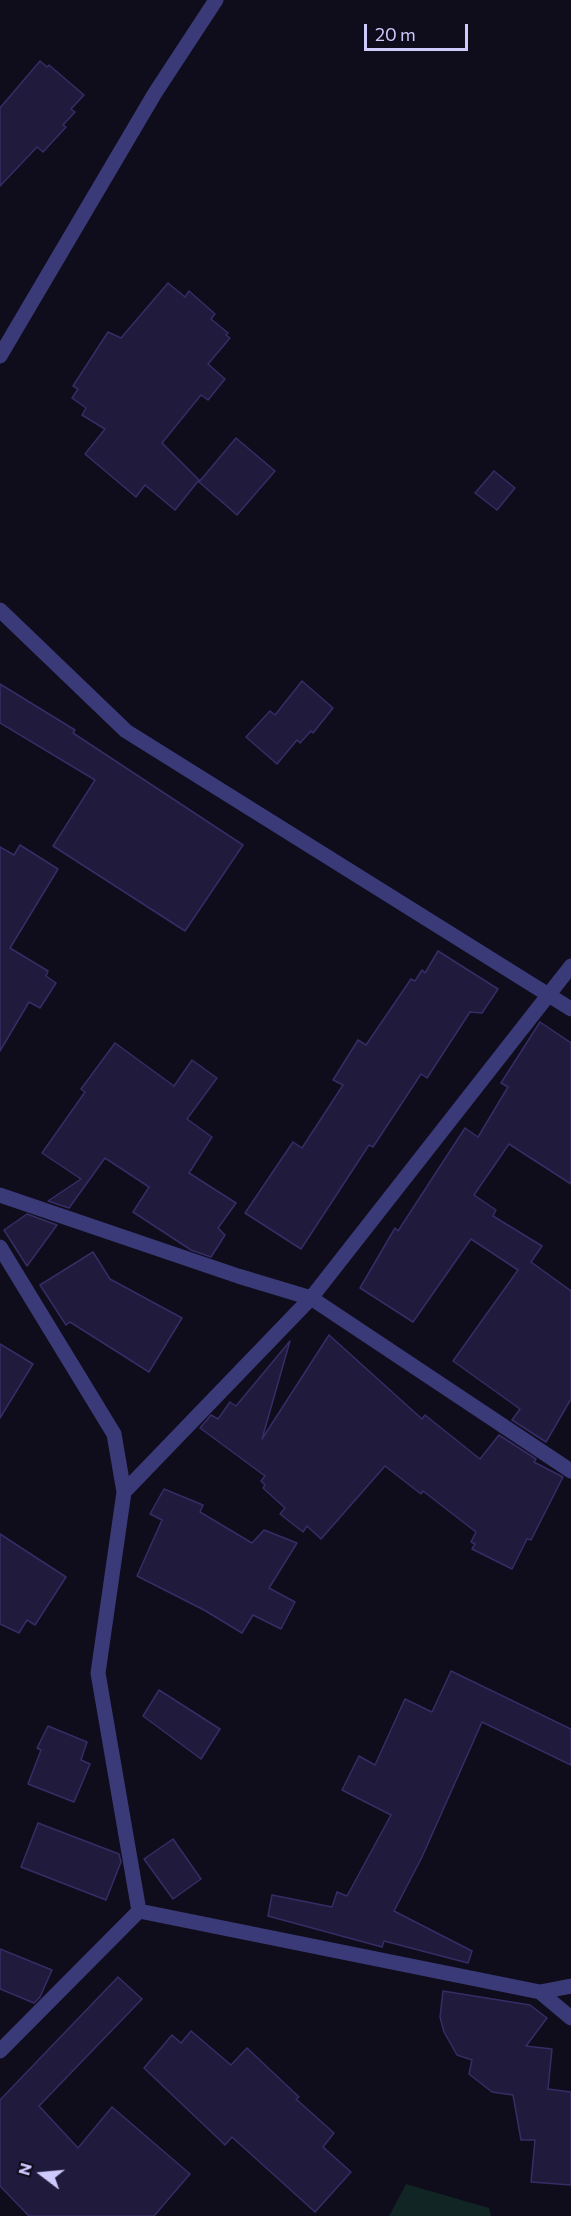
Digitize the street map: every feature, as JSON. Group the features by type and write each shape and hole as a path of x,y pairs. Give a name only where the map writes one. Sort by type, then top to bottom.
{"street":[{"path":"0,356 155,93 216,0"},
{"path":"0,610 126,731 571,1009"},
{"path":"124,1492 311,1298 571,966"},
{"path":"0,1195 238,1276 311,1298 571,1471"},
{"path":"0,1247 114,1434 124,1492 98,1673 139,1911"},
{"path":"139,1911 540,1992 571,1986"},
{"path":"0,2051 139,1911"},
{"path":"540,1992 571,2018"}],"green space":[{"path":"406,2184 489,2208 491,2216 389,2216"}],"building":[{"path":"40,61 47,67 49,65 84,95 71,109 75,112 63,125 66,127 43,152 37,147 0,186 0,108"},
{"path":"168,283 185,297 189,291 215,314 211,319 228,333 226,335 230,338 208,364 225,379 208,400 201,395 162,443 199,480 175,510 145,485 136,497 85,454 105,429 82,415 86,408 72,398 78,389 73,386 108,332 121,338"},
{"path":"236,438 275,471 237,515 199,482"},
{"path":"494,471 515,488 497,510 475,493"},
{"path":"302,681 333,708 313,733 311,731 300,743 297,740 277,764 246,737 270,711 275,715"},
{"path":"0,684 75,730 73,733 243,845 185,931 53,846 95,780 0,723"},
{"path":"20,845 58,869 10,948 48,971 46,976 56,983 40,1008 29,1002 0,1051 0,847 14,855"},
{"path":"438,951 498,989 482,1013 470,1012 427,1078 421,1074 373,1147 369,1145 301,1249 245,1213 293,1142 302,1148 343,1085 333,1080 358,1040 366,1045 411,979 415,981 422,970 425,973"},
{"path":"540,1022 571,1043 571,1184 509,1144 474,1195 496,1210 493,1216 542,1246 531,1262 571,1291 571,1399 546,1442 512,1420 520,1409 453,1361 518,1270 471,1239 413,1322 360,1288 395,1228 398,1231 465,1128 478,1137 508,1087 501,1083"},
{"path":"115,1043 174,1086 192,1060 217,1078 187,1119 212,1137 189,1173 236,1203 218,1228 225,1235 211,1257 191,1250 133,1212 149,1187 105,1158 69,1208 48,1201 81,1179 42,1153 85,1092 81,1089"},
{"path":"27,1214 57,1225 27,1266 4,1230"},
{"path":"93,1252 110,1279 182,1318 149,1372 70,1322 66,1325 40,1285"},
{"path":"329,1335 422,1419 425,1415 480,1459 499,1435 536,1459 534,1462 563,1477 531,1540 527,1539 512,1569 472,1549 475,1544 471,1542 476,1532 423,1491 421,1494 385,1466 321,1539 307,1526 303,1532 280,1514 285,1508 263,1488 265,1485 261,1481 265,1476 200,1428 211,1415 218,1419 230,1402 236,1406 290,1341 262,1439"},
{"path":"0,1344 33,1364 0,1418"},
{"path":"164,1489 203,1505 200,1512 252,1543 264,1530 297,1543 269,1588 295,1602 281,1629 253,1615 242,1633 204,1610 137,1576 162,1520 150,1514"},
{"path":"0,1534 66,1577 35,1625 27,1620 19,1633 0,1624"},
{"path":"451,1671 571,1729 571,1765 482,1722 422,1857 394,1911 472,1951 468,1963 384,1941 382,1947 268,1916 272,1895 332,1907 337,1892 347,1896 391,1815 342,1790 359,1756 375,1765 405,1699 432,1712"},
{"path":"159,1690 220,1729 201,1759 143,1716"},
{"path":"48,1726 87,1742 81,1760 90,1764 74,1802 28,1784 41,1750 37,1748"},
{"path":"38,1823 119,1854 121,1862 106,1900 21,1867"},
{"path":"173,1839 201,1879 173,1899 144,1859"},
{"path":"0,1949 52,1970 40,1997 34,2003 0,1989"},
{"path":"118,1977 142,1999 39,2106 78,2148 112,2107 190,2174 154,2216 29,2216 0,2186 0,2100"},
{"path":"443,1991 530,2005 547,2018 526,2046 552,2049 548,2089 571,2092 571,2185 531,2182 535,2140 521,2140 513,2095 492,2092 469,2074 472,2060 457,2055 444,2032 440,2017"},
{"path":"191,2031 231,2065 247,2048 299,2097 296,2099 334,2133 323,2147 351,2172 315,2212 232,2137 225,2145 144,2068 172,2035 181,2043"}]}
